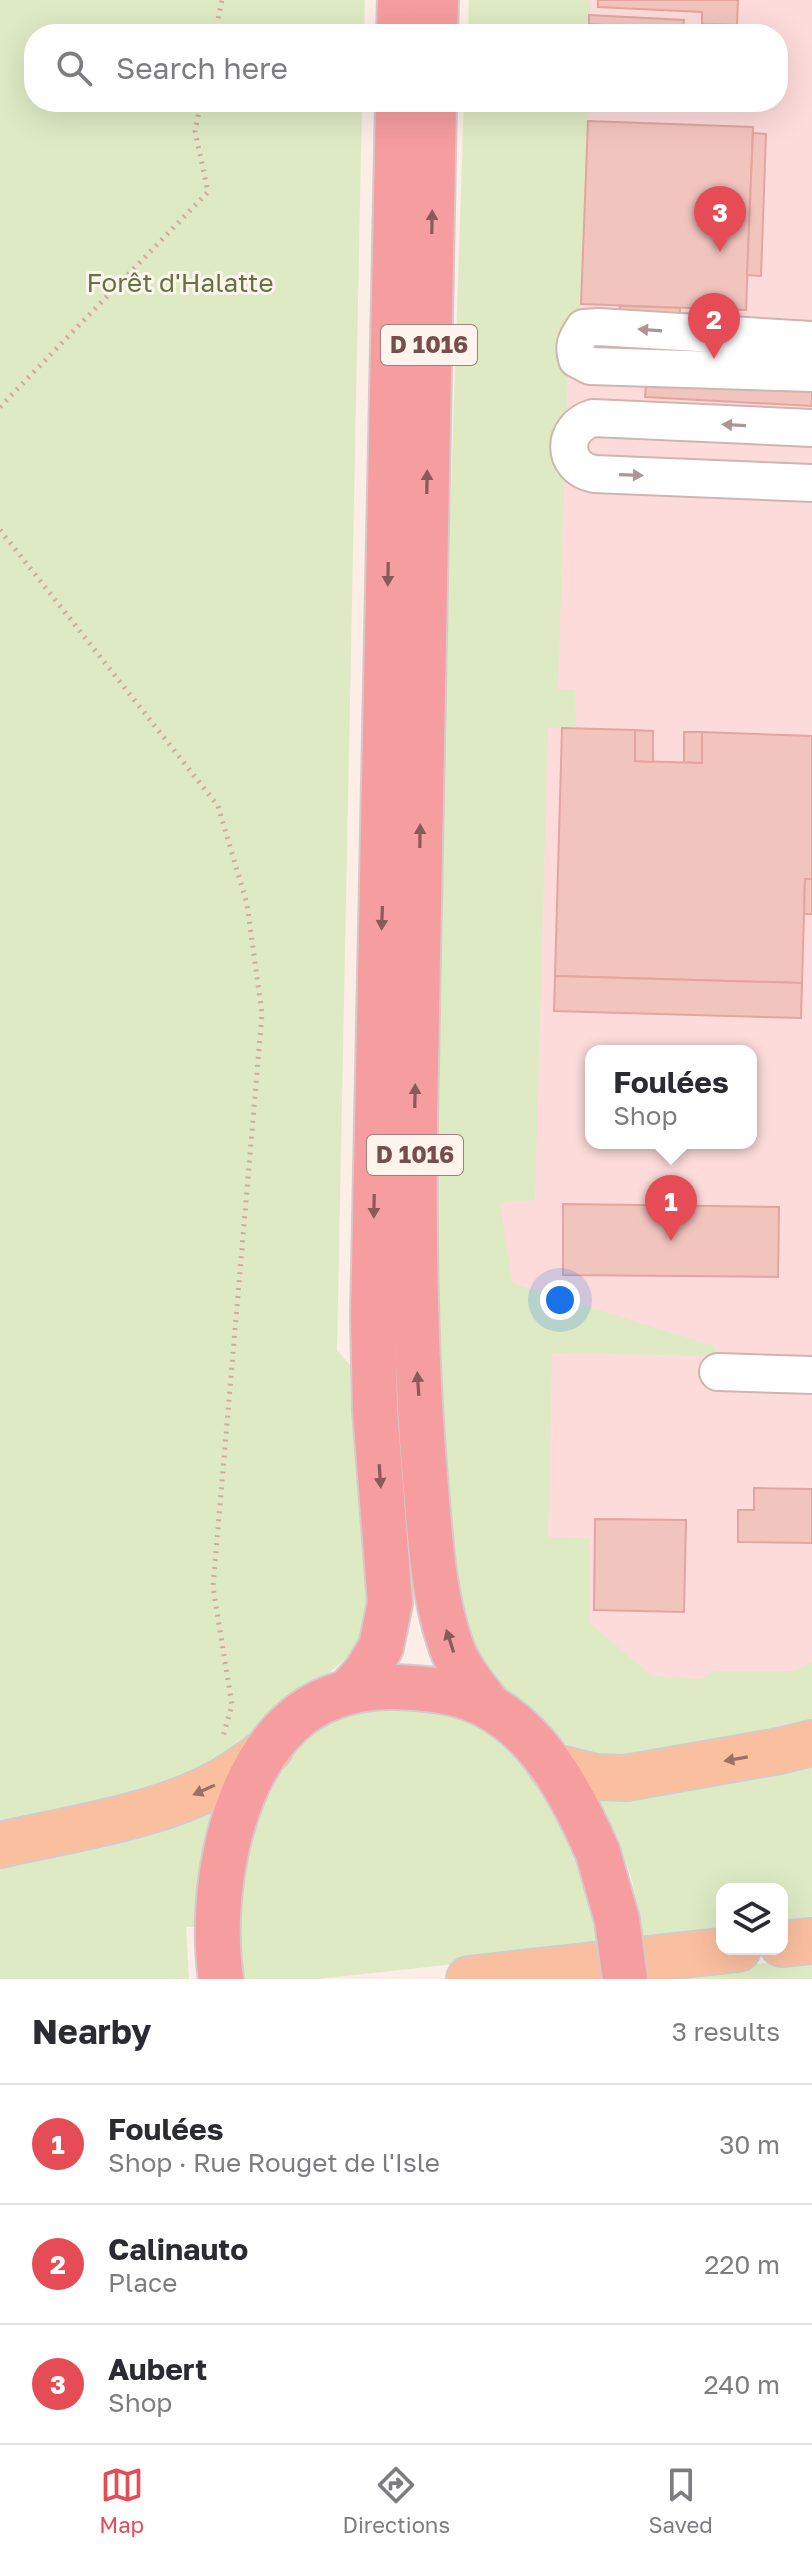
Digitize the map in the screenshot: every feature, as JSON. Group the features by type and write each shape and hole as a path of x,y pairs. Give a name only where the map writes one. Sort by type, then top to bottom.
{"highway":[{"path":"399,24 400,0"},
{"path":"435,24 436,0"},
{"name":"D 1016","path":"348,1692 366,1672 381,1647 390,1603 375,1410 373,1302 398,112"},
{"name":"D 1016","path":"434,112 415,1144 416,1366 428,1516 440,1604 458,1663 490,1707"},
{"path":"221,1979 218,1905 225,1858 239,1806 256,1769 300,1715 314,1706 348,1692 384,1687 430,1690 471,1698 490,1707 523,1733 551,1766 578,1809 598,1853 617,1920 625,1979"}],"main road":[{"path":"551,1766 596,1777 626,1778 812,1743"},
{"path":"0,1845 155,1808 225,1780 270,1749"},
{"path":"788,1943 812,1941"},
{"path":"469,1979 716,1951"}],"street":[{"path":"812,340 598,327 584,328 574,349 577,359 590,366 812,373"},
{"path":"812,428 593,418 574,429 569,451 574,464 583,472 594,474 812,483"},
{"path":"718,1372 812,1375"}],"path":[{"path":"217,24 222,0"},
{"path":"0,407 208,192 195,131 199,112"},
{"path":"0,530 218,806 247,904 262,1014 213,1587 232,1705 208,1788"}],"shaded area":[{"path":"472,0 812,0 812,1700 667,1730 476,1551 470,112 788,112 788,24 472,24"}],"green space":[{"name":"Forêt d'Halatte","path":"0,0 365,0 364,24 24,24 24,112 362,112 337,1350 355,1371 372,1606 359,1647 323,1678 283,1700 245,1739 195,1780 0,1826"},
{"path":"469,0 590,0 590,24 468,24"},
{"path":"464,112 589,112 581,304 568,365 558,689 575,690 576,729 548,728 535,1200 500,1203 512,1283 715,1346 715,1356 552,1353 548,1537 589,1538 589,1622 652,1676 700,1679 714,1671 792,1671 812,1662 812,1725 630,1761 577,1752 515,1700 482,1662 463,1623 452,1560 435,1403 432,1231 443,728"},
{"path":"377,1706 443,1710 483,1727 516,1756 559,1814 590,1893 601,1948 318,1979 241,1979 241,1886 254,1823 266,1793 281,1766 309,1736 336,1720"},
{"path":"812,1763 812,1922 788,1925 788,1883 716,1883 716,1934 644,1943 632,1880 617,1836 590,1794"},
{"path":"216,1808 200,1927 186,1927 189,1979 0,1979 0,1859"},
{"path":"812,1958 812,1979 648,1979 647,1976"}],"building":[{"path":"598,0 738,0 737,24 702,24 702,12 598,7"},
{"path":"589,15 684,20 684,24 589,24"},
{"path":"588,121 753,127 746,310 581,304"},
{"path":"753,133 766,134 761,276 747,275"},
{"path":"620,306 680,308 679,327 812,347 812,406 645,397 647,373 616,371"},
{"path":"562,728 635,730 635,761 702,763 702,732 812,736 812,879 805,879 802,983 555,976"},
{"path":"635,730 653,731 653,762 635,761"},
{"path":"684,732 702,732 702,763 684,762"},
{"path":"805,879 812,879 812,914 804,914"},
{"path":"555,976 802,983 801,1018 554,1011"},
{"path":"563,1204 779,1207 778,1277 563,1275"},
{"path":"754,1488 812,1489 812,1543 738,1542 738,1510 754,1510"},
{"path":"595,1519 686,1520 684,1612 594,1610"}],"place":[{"name":"Aubert","path":"720,252"},
{"name":"Calinauto","path":"714,359"},
{"name":"Foulées","path":"671,1241"}]}
